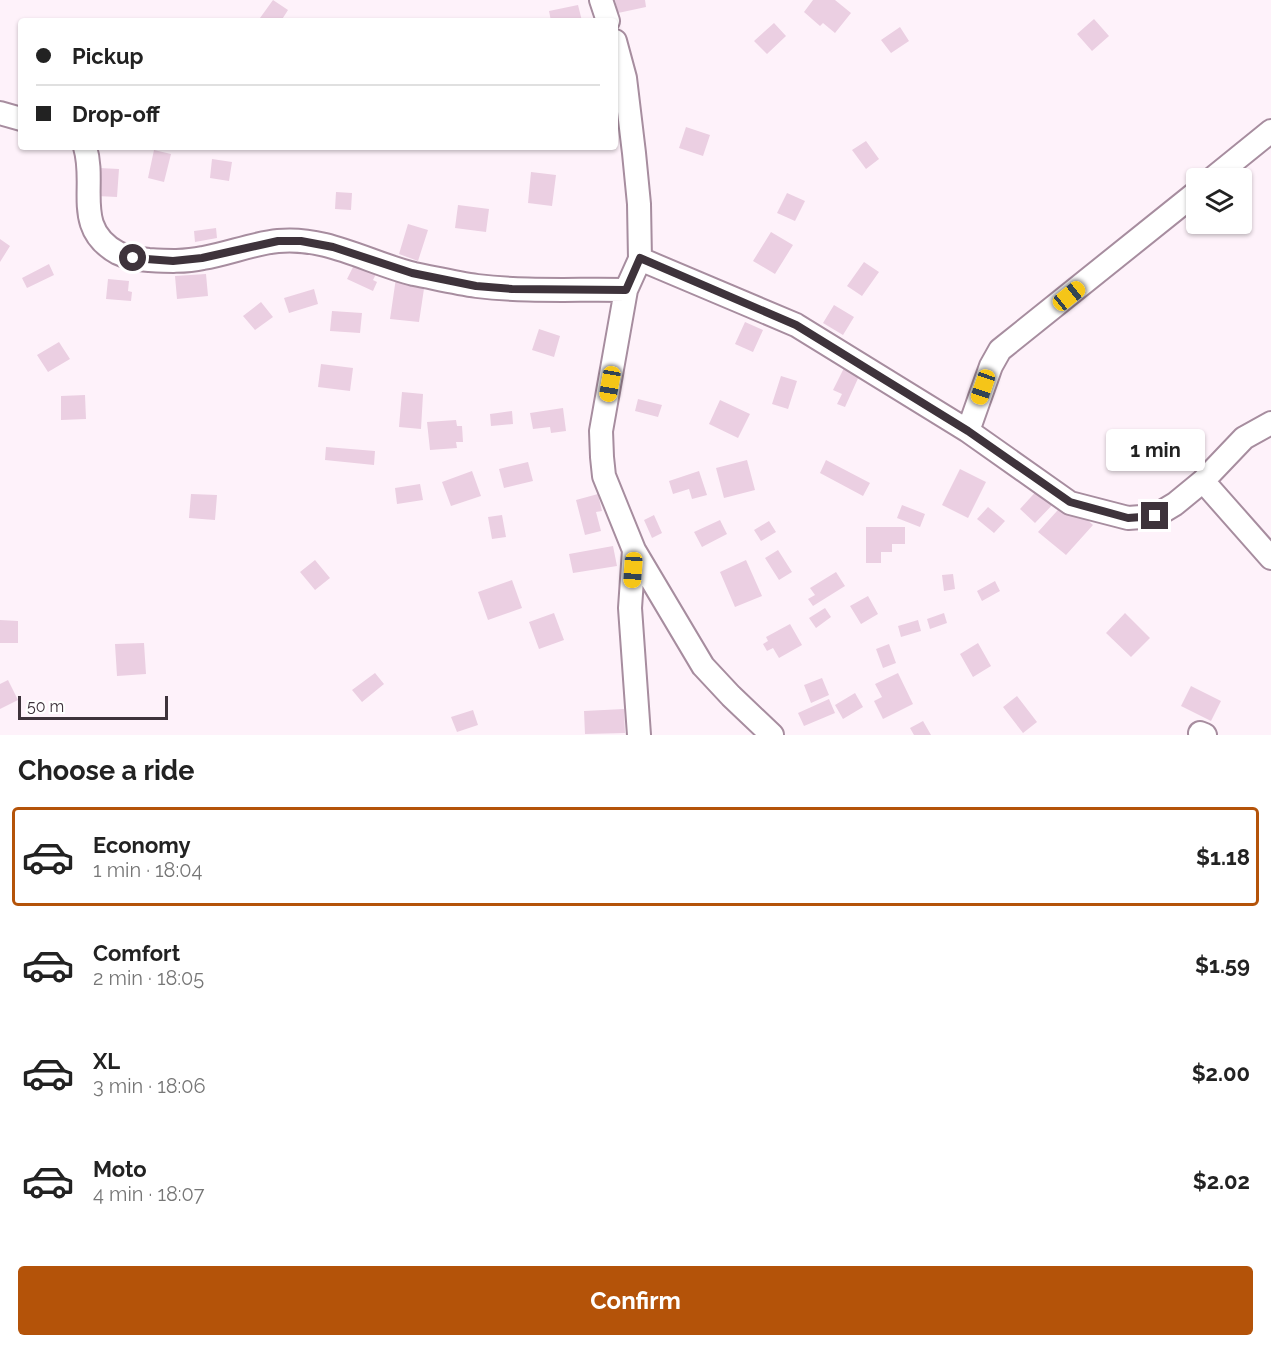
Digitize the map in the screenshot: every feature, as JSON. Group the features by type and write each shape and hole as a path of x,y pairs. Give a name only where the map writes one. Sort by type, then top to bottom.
{"street":[{"path":"601,0 607,18"},
{"path":"618,52 625,78 633,142 639,204 640,258 626,290 602,431 604,476 634,550 702,666 772,735"},
{"path":"0,113 18,118"},
{"path":"1225,168 1271,131"},
{"path":"86,150 89,215 93,230 119,253 133,258 183,261 278,241 301,241 333,247 412,273 476,286 512,289 626,290"},
{"path":"968,431 991,366 1000,350 1186,201"},
{"path":"640,258 796,325 968,431 1070,502 1128,518 1155,516 1175,504 1203,481 1244,438 1271,423"},
{"path":"1203,481 1271,558"},
{"path":"634,550 630,608 639,735"}],"building":[{"path":"273,0 288,10 283,18 260,18"},
{"path":"615,0 645,0 646,7 618,13"},
{"path":"813,0 835,0 851,13 835,33 823,23 820,26 804,12"},
{"path":"578,5 581,18 550,18 549,11"},
{"path":"1094,19 1109,36 1092,51 1077,34"},
{"path":"774,23 786,36 767,54 754,41"},
{"path":"900,27 909,41 891,53 881,40"},
{"path":"686,127 710,135 703,156 679,148"},
{"path":"866,141 879,159 866,169 852,150"},
{"path":"154,150 171,154 164,182 148,178"},
{"path":"212,159 232,162 229,181 210,178"},
{"path":"99,168 119,169 117,197 97,196"},
{"path":"531,172 556,175 552,206 528,203"},
{"path":"336,192 352,193 351,210 335,209"},
{"path":"787,193 805,201 795,221 777,213"},
{"path":"458,205 489,209 486,232 455,228"},
{"path":"408,224 428,230 418,261 399,254"},
{"path":"216,228 217,238 195,242 194,231"},
{"path":"771,232 793,245 775,274 753,261"},
{"path":"0,239 10,246 0,262"},
{"path":"864,262 879,272 862,296 847,286"},
{"path":"49,264 54,275 27,288 22,278"},
{"path":"354,265 376,274 373,280 377,282 373,291 347,279"},
{"path":"206,274 208,296 177,299 175,276"},
{"path":"396,278 425,282 419,322 390,319"},
{"path":"108,279 129,281 128,291 132,292 131,301 106,299"},
{"path":"314,289 318,304 289,313 284,298"},
{"path":"261,302 273,317 255,330 243,316"},
{"path":"834,305 854,317 843,335 823,323"},
{"path":"332,311 362,313 360,333 330,331"},
{"path":"745,322 763,330 753,352 735,344"},
{"path":"539,329 560,336 554,357 532,350"},
{"path":"59,342 70,359 48,372 37,355"},
{"path":"321,364 353,368 350,391 318,387"},
{"path":"845,366 860,374 845,407 837,404 842,394 833,390"},
{"path":"781,376 797,381 788,409 772,404"},
{"path":"402,392 423,394 421,429 399,427"},
{"path":"85,395 86,419 61,420 61,396"},
{"path":"638,399 662,405 658,417 635,411"},
{"path":"720,400 750,414 738,438 709,424"},
{"path":"563,408 566,431 551,433 550,427 533,429 530,413"},
{"path":"512,411 513,424 491,426 490,414"},
{"path":"456,420 457,426 462,426 463,442 456,442 457,448 430,450 427,422"},
{"path":"326,447 375,451 374,465 325,460"},
{"path":"747,460 755,490 724,498 716,468"},
{"path":"826,460 870,483 863,496 820,473"},
{"path":"528,462 533,481 504,488 499,469"},
{"path":"960,469 986,482 968,518 942,505"},
{"path":"472,471 481,496 451,506 442,482"},
{"path":"699,471 707,495 692,499 689,489 673,494 669,481"},
{"path":"420,484 423,500 397,504 395,488"},
{"path":"1041,486 1057,500 1035,523 1020,509"},
{"path":"191,494 217,495 215,520 189,518"},
{"path":"598,494 602,511 596,512 601,531 585,535 576,500"},
{"path":"1066,501 1093,525 1066,555 1038,532"},
{"path":"902,505 925,514 920,527 897,518"},
{"path":"988,507 1005,521 994,533 977,519"},
{"path":"502,515 506,537 492,539 488,517"},
{"path":"654,515 662,533 652,538 644,520"},
{"path":"720,520 727,534 702,547 694,532"},
{"path":"769,521 776,532 761,541 754,530"},
{"path":"866,527 905,527 905,544 892,544 892,552 881,552 881,563 866,563"},
{"path":"613,546 617,566 573,573 569,554"},
{"path":"778,550 792,572 779,580 765,558"},
{"path":"315,560 330,578 315,590 300,572"},
{"path":"746,560 762,596 735,607 720,572"},
{"path":"836,572 845,586 813,606 808,599 815,595 810,588"},
{"path":"953,574 955,589 944,591 942,575"},
{"path":"512,580 522,608 488,620 478,592"},
{"path":"995,581 1000,591 982,601 977,591"},
{"path":"868,596 878,614 861,624 850,606"},
{"path":"825,608 831,617 816,628 809,618"},
{"path":"554,613 564,640 539,649 529,622"},
{"path":"944,613 947,623 930,629 927,619"},
{"path":"1125,613 1150,638 1131,657 1106,633"},
{"path":"0,620 18,621 18,643 0,643"},
{"path":"918,620 921,631 901,637 898,626"},
{"path":"790,624 802,645 779,658 773,648 767,651 763,644 768,641 766,637"},
{"path":"144,643 146,674 117,676 115,644"},
{"path":"978,643 991,666 973,677 960,654"},
{"path":"889,644 896,663 883,668 876,649"},
{"path":"375,673 384,684 362,702 352,690"},
{"path":"898,673 913,704 883,719 874,701 882,697 875,684"},
{"path":"822,678 829,695 811,703 804,685"},
{"path":"8,680 18,700 0,709 0,684"},
{"path":"1191,686 1221,701 1211,721 1181,706"},
{"path":"855,693 863,707 843,719 835,705"},
{"path":"1017,696 1037,722 1023,733 1003,707"},
{"path":"829,699 835,713 804,726 798,713"},
{"path":"624,709 625,733 585,734 584,711"},
{"path":"473,710 478,725 457,732 451,717"},
{"path":"923,721 931,735 914,735 910,728"}],"route":[{"path":"133,258 173,261 202,258 278,241 301,241 333,247 412,273 476,286 512,289 626,290 640,258 796,325 968,431 1070,502 1128,518 1155,516"}]}
